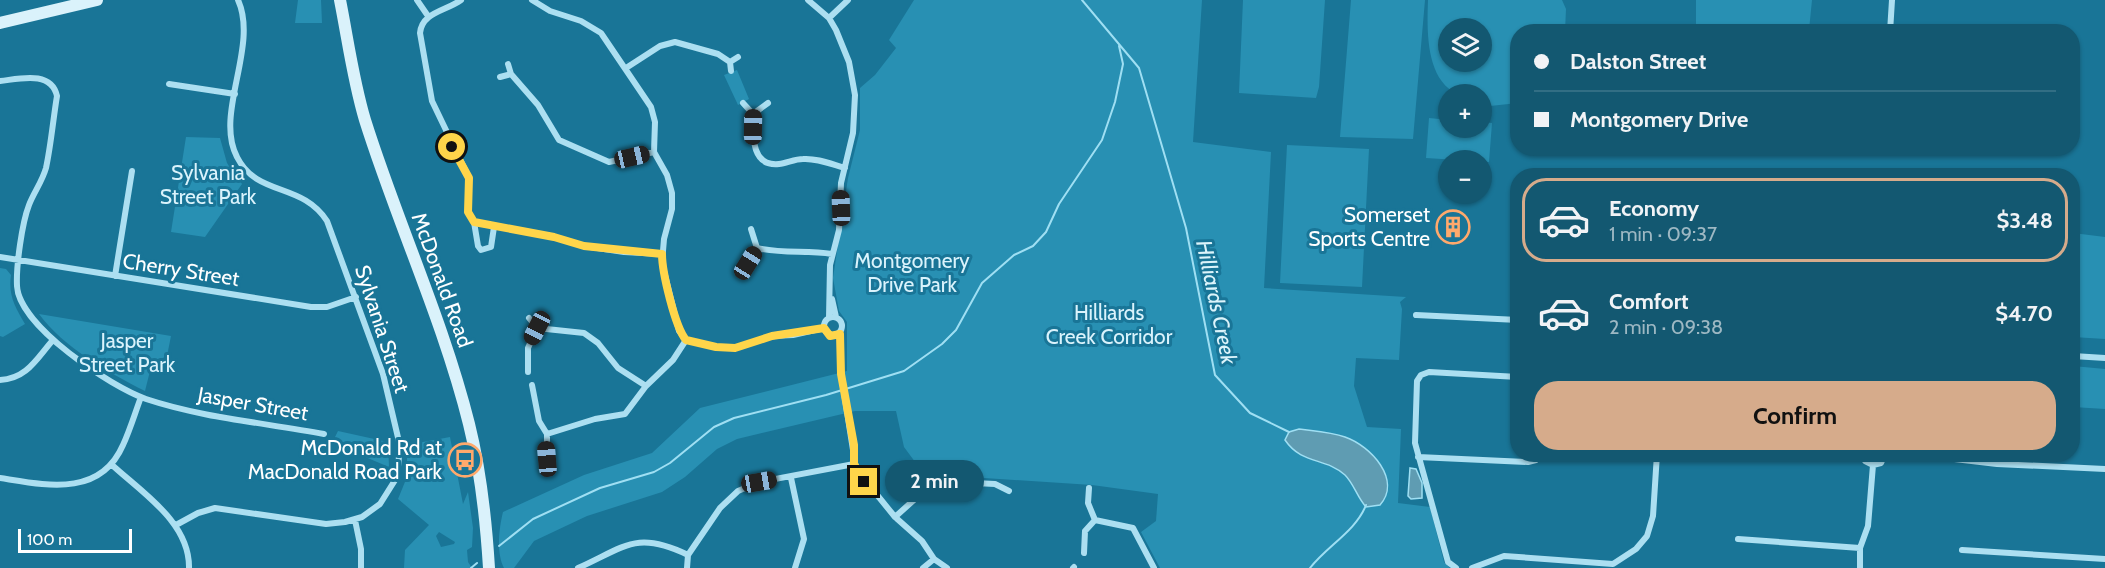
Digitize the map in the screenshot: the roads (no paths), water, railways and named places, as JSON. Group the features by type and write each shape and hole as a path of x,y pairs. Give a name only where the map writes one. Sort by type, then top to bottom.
{"main road":[{"path":"0,23 97,0"},
{"name":"McDonald Road","path":"341,3 349,56 365,119 466,413 482,486 489,568"},
{"path":"0,18 62,8"}],"street":[{"name":"Sylvania Street","path":"176,525 198,513 215,508 326,524 355,520 371,512 387,497 397,477 400,455 383,374 331,228 323,214 299,195 255,179 238,160 231,138 245,24 238,0"},
{"path":"417,0 428,16"},
{"path":"461,0 428,16 420,27 420,33 432,101 469,178 468,212 474,222 478,246 481,250 491,247 494,227"},
{"path":"532,0 550,11 582,21 594,28 609,42 651,107 655,122 654,152 667,175 672,201 662,254 666,285 680,331 686,340 716,347 735,348 772,336 824,328 833,318"},
{"path":"808,0 829,18 845,52 853,82 855,120 844,168 839,230 832,254 830,289 833,318 843,326 839,353 854,445 854,464 864,482 895,517 922,541 934,559 946,568"},
{"path":"829,18 848,0"},
{"path":"1890,24 1892,0"},
{"path":"626,68 660,46 675,42 718,54 730,62 731,71"},
{"path":"730,62 738,57"},
{"path":"508,64 511,74 538,105 554,134 566,144 609,162 654,152"},
{"path":"500,76 511,74"},
{"name":"Jasper Street","path":"0,81 40,78 52,85 57,96 46,168 27,208 20,260 19,295 39,327 53,340 114,383 141,397 183,408 324,434"},
{"path":"169,84 235,94"},
{"path":"743,103 753,114 754,149 763,160 779,164 803,159 844,168"},
{"path":"753,114 768,103"},
{"path":"115,276 132,171"},
{"path":"474,222 554,237 584,246 662,254"},
{"path":"748,263 757,248 751,229"},
{"path":"757,248 779,252 802,250 832,254"},
{"name":"Cherry Street","path":"0,257 310,307 327,307 356,297"},
{"path":"1416,315 1510,320"},
{"path":"529,318 537,328 584,333 598,343 618,368 646,386"},
{"path":"528,372 524,361 537,328"},
{"path":"824,328 839,353"},
{"path":"830,336 840,334"},
{"path":"0,380 13,379 28,370 53,340"},
{"path":"547,434 595,419 625,414 646,386 673,360 686,340"},
{"path":"2080,356 2105,358"},
{"path":"1456,568 1448,562 1415,443 1418,381 1421,375 1429,372 1510,377"},
{"path":"532,385 531,395 539,421 547,434 547,459"},
{"path":"0,478 50,486 70,486 90,479 111,464 123,446 141,397"},
{"path":"1418,457 1510,461"},
{"path":"1472,568 1504,556 1613,566 1636,549 1647,537 1653,516 1656,462"},
{"path":"1867,462 1873,465 1882,462"},
{"path":"1980,462 2105,469"},
{"path":"111,464 176,525 188,550 189,568"},
{"path":"687,568 688,555 720,508 738,491 759,482 791,478 854,464"},
{"path":"1860,568 1860,548 1868,526 1873,465"},
{"path":"791,478 804,539 795,568"},
{"path":"895,517 935,482 995,484 1009,490"},
{"path":"1089,488 1088,504 1095,520"},
{"path":"355,520 361,549 361,568"},
{"path":"1084,553 1085,531 1095,520"},
{"path":"1095,520 1133,528 1154,568"},
{"path":"1738,539 1860,548"},
{"path":"578,568 621,546 640,541 660,543 688,555"},
{"path":"1962,550 2105,559"},
{"path":"923,568 934,559"}],"waterway":[{"name":"Hilliards Creek","path":"1082,0 1139,68 1186,228 1215,375 1250,413 1289,432"},
{"path":"499,546 533,519 600,488 654,472 670,463 714,427 734,418 826,395 904,371 942,344 956,330 982,283 1014,255 1033,246 1046,232 1059,204 1102,140 1115,102 1123,64 1119,46"},
{"name":"Hilliards Creek","path":"1310,568 1348,531 1366,505"},
{"path":"471,568 477,563"}],"place":[{"name":"Somerset Sports Centre","path":"1453,227"},
{"name":"McDonald Rd at MacDonald Road Park","path":"465,460"}],"park label":[{"name":"Sylvania Street Park","path":"208,185"},
{"name":"Montgomery Drive Park","path":"912,273"},
{"name":"Hilliards Creek Corridor","path":"1109,325"},
{"name":"Jasper Street Park","path":"127,353"}]}
